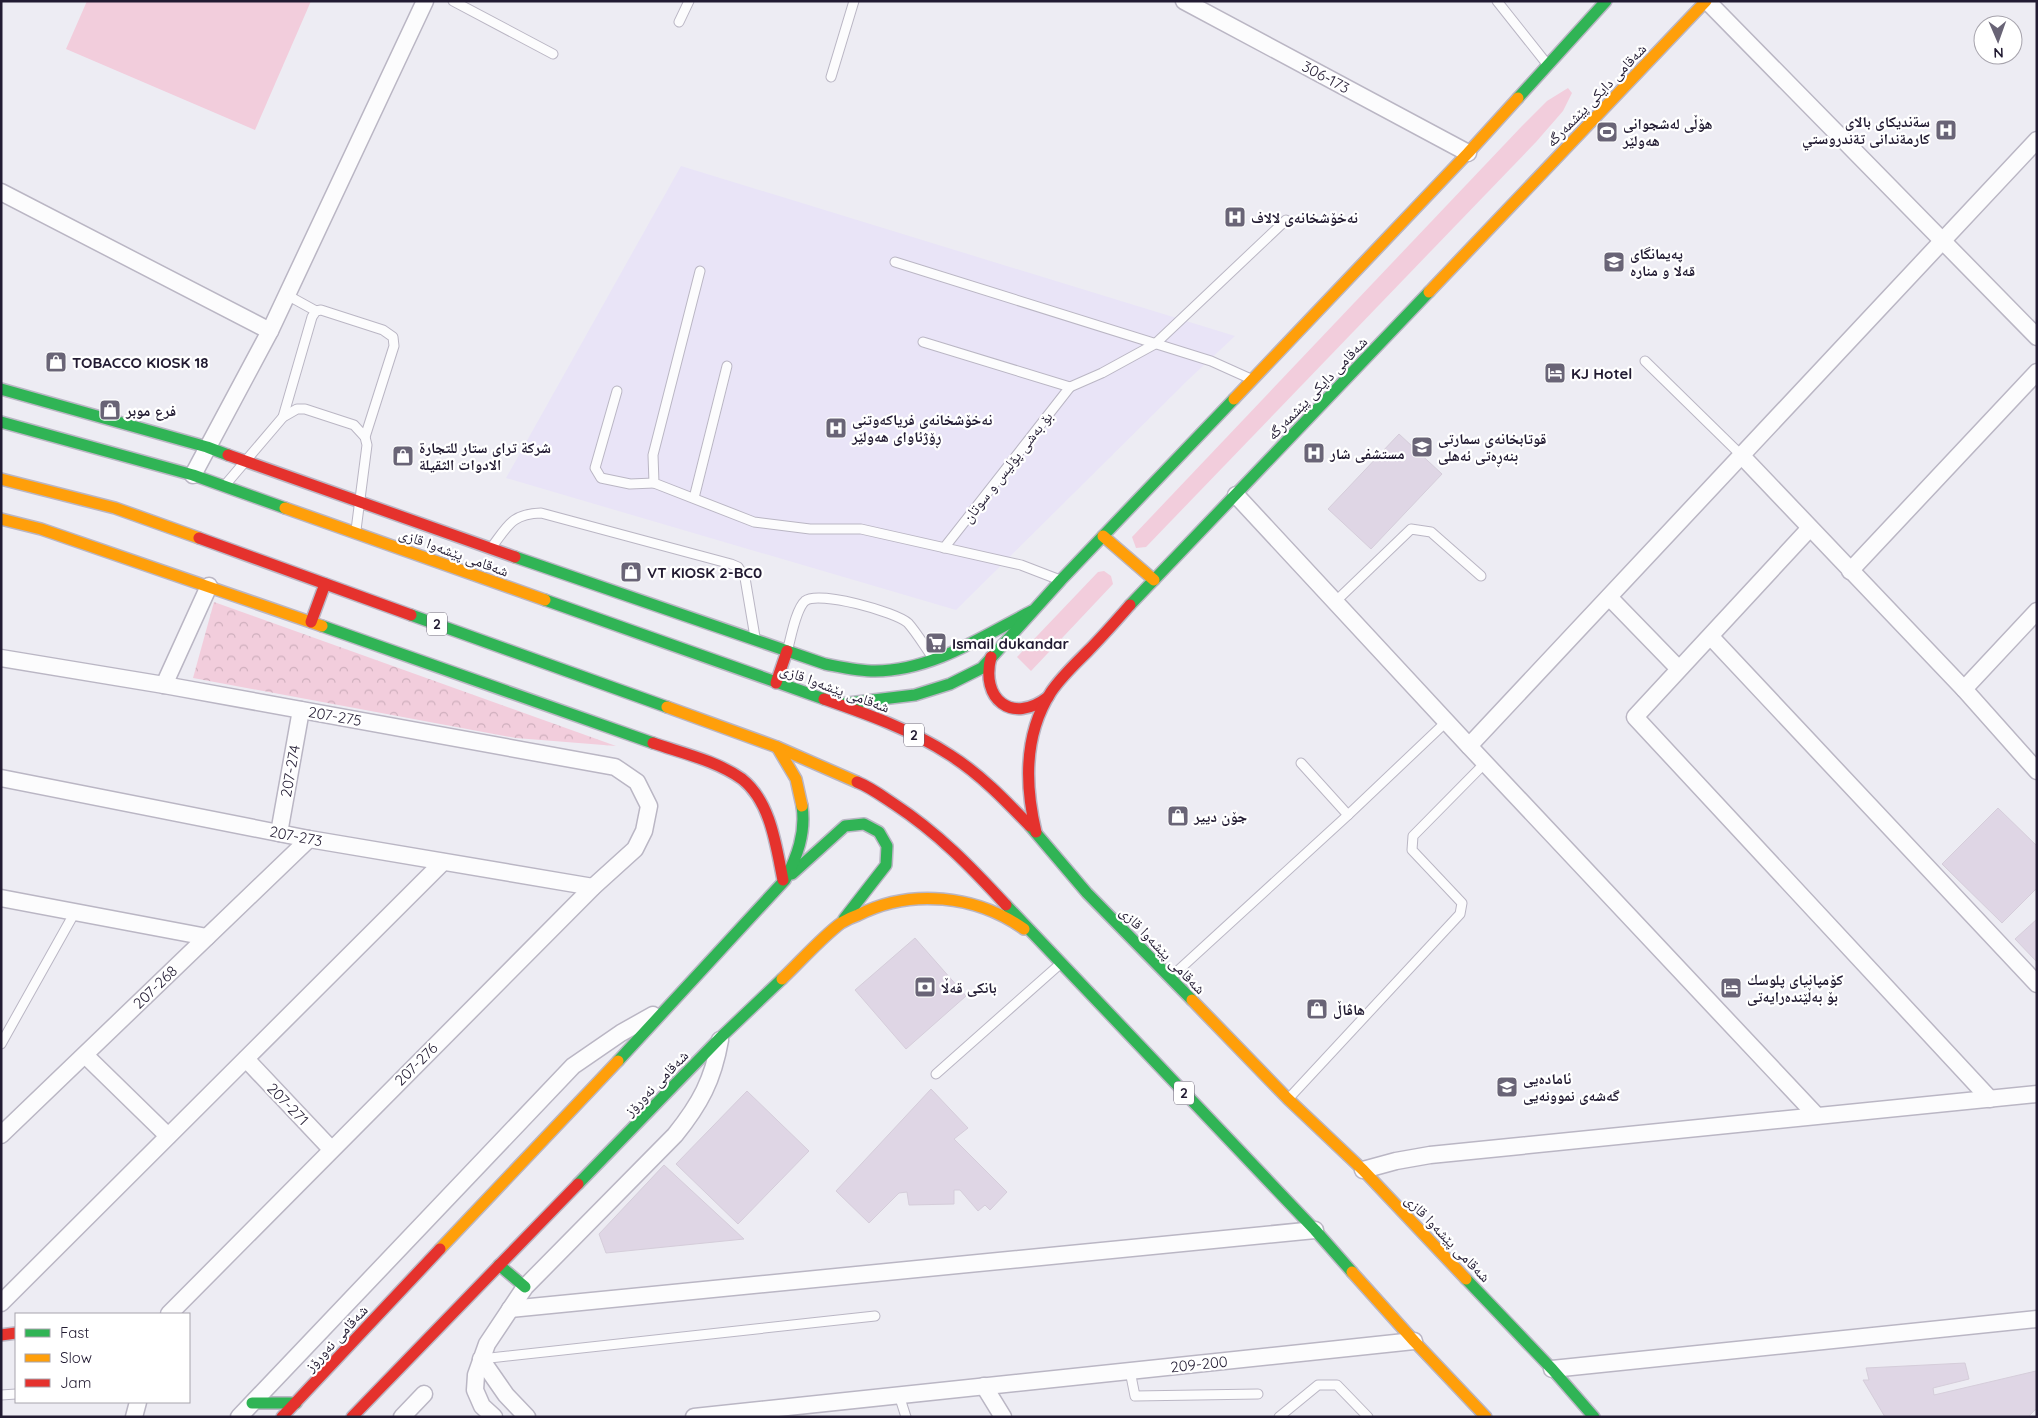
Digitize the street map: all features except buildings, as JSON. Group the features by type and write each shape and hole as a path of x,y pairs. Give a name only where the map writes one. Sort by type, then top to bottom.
{"main road":[{"path":"839,704 880,700 934,690 966,677 982,668 1060,580 1468,153 1606,1"},
{"name":"شەقامی دایکی پێشمەرگە","path":"1036,832 1027,788 1027,766 1035,730 1048,697 1070,670 1154,580 1706,1"},
{"path":"1,389 207,447 360,503 825,664 877,672 897,670 935,660 1032,611"},
{"name":"شەقامی پێشەوا قازی","path":"1,422 192,475 225,486 839,704 902,728 950,755 998,793 1036,832 1087,893 1288,1099 1362,1170 1552,1369 1594,1417"},
{"name":"2","path":"1,479 115,508 777,747 867,786 916,818 962,857 1034,936 1315,1230 1414,1341 1486,1417"},
{"path":"1,519 41,529 209,586 723,768 745,782 762,802 772,827 784,880 840,829 849,824 869,825 878,830 884,837 888,846 889,856 886,865 841,924"},
{"path":"1103,536 1154,580"},
{"path":"311,622 325,584"},
{"path":"776,683 787,651"},
{"path":"991,657 988,670 990,686 996,696 1005,704 1016,709 1029,709 1041,704 1048,697"},
{"name":"شەقامی نەورۆز","path":"282,1417 668,1008 784,880 794,863 801,844 804,818 801,793 797,780 777,747"},
{"name":"شەقامی نەورۆز","path":"352,1417 720,1038 841,924 867,910 895,901 925,898 954,900 983,907 1010,919 1034,936"},
{"path":"499,1265 525,1287"},
{"path":"1,1335 15,1333"},
{"path":"252,1403 296,1403"}],"street":[{"path":"192,475 270,331 426,1"},
{"name":"306-173","path":"1184,1 1468,153"},
{"path":"1706,1 2037,337"},
{"path":"1469,746 2037,140"},
{"path":"1,192 270,331"},
{"path":"1850,571 2037,372"},
{"path":"1741,455 1964,689 2037,771"},
{"path":"1236,495 1446,722 1816,1115"},
{"path":"1810,528 1635,717 1990,1099"},
{"path":"164,685 209,586"},
{"path":"1609,596 1679,669"},
{"path":"1964,689 2037,610"},
{"path":"1711,637 2037,984"},
{"name":"207-275","path":"1,658 164,685 615,766 637,782 649,806"},
{"name":"207-274","path":"279,832 301,710"},
{"name":"207-273","path":"1,778 310,838 593,887"},
{"name":"207-276","path":"170,1313 593,887 635,849 644,831 649,806"},
{"name":"207-268","path":"1,1135 310,838"},
{"path":"1,1303 443,862"},
{"path":"1,898 207,937"},
{"path":"239,1417 573,1066 621,1033 668,1008"},
{"path":"494,1417 482,1406 475,1390 476,1375 487,1344 525,1287 675,1135 692,1114 706,1090 712,1074 720,1038"},
{"path":"85,1055 168,1136"},
{"name":"207-271","path":"246,1059 331,1149"},
{"path":"1362,1170 1430,1155 2037,1094"},
{"path":"510,1309 1315,1230"},
{"path":"1552,1369 2037,1319"},
{"name":"209-200","path":"694,1417 1414,1341"},
{"path":"481,1359 506,1395 527,1417"},
{"path":"984,1386 1002,1417"},
{"path":"402,1417 424,1394"},
{"path":"134,1417 138,1403"}],"lane":[{"path":"453,1 553,54"},
{"path":"679,22 689,1"},
{"path":"831,77 854,1"},
{"path":"1497,1 1549,66"},
{"path":"923,342 1070,387 1102,373 1155,344 1286,220"},
{"path":"895,262 1211,361 1253,379"},
{"path":"654,483 653,455 700,271"},
{"path":"287,295 316,311 321,310 383,330 393,337 394,346 365,437"},
{"path":"283,417 312,317 316,311"},
{"path":"1645,361 1741,455"},
{"path":"694,498 727,366"},
{"name":"بۆ بەشی پۆلیس و سوتان","path":"944,548 1070,387"},
{"path":"617,391 595,468 601,478 630,484 654,483 754,522 810,529 861,529 1021,565 1060,580"},
{"path":"225,486 283,417 297,409 305,409 354,425 365,437 367,445 356,533"},
{"path":"491,548 514,519 527,514 541,513 731,564 738,568 745,578 755,640"},
{"path":"1335,602 1411,529 1431,532 1481,576"},
{"path":"787,651 799,612 805,601 817,596 864,604 907,622 935,660"},
{"path":"1170,978 1348,816 1446,722"},
{"path":"1301,763 1348,816"},
{"path":"1288,1099 1460,914 1462,903 1412,850 1413,836 1485,763"},
{"path":"1,1044 75,912"},
{"path":"936,1074 1061,964"},
{"path":"481,1359 875,1316"},
{"path":"1130,1371 1135,1396 1182,1397 1258,1394"},
{"path":"1279,1417 1318,1385 1337,1385 1368,1417"},
{"path":"1,1395 15,1394"},
{"path":"898,1395 906,1417"}],"shaded area":[{"name":"نەخۆشخانەی فریاکەوتنی ڕۆژئاوای هەولێر","path":"681,166 1235,336 1189,379 956,610 506,478"}],"green space":[{"path":"87,1 311,1 255,130 66,49"},
{"path":"1568,88 1572,93 1563,111 1536,142 1146,547 1136,548 1132,537 1522,126 1547,101"},
{"path":"1104,571 1111,576 1113,584 1031,671 1017,657 1098,572"},
{"path":"214,602 616,746 516,738 193,678"}],"traffic: fast":[{"path":"1518,98 1606,1"},
{"path":"1130,605 1429,292"},
{"path":"1,389 207,447 228,455"},
{"path":"840,704 915,695 950,684 982,668 1061,580 1234,399"},
{"path":"1,422 193,475 285,508"},
{"path":"515,557 825,664 850,669 875,671 896,669 937,659 976,641 1032,611"},
{"path":"545,600 824,699"},
{"path":"411,615 667,707"},
{"path":"322,626 653,743"},
{"path":"618,1061 785,880 800,844 803,826 802,806"},
{"path":"792,874 845,826 864,824 879,832 887,846 886,865 844,919"},
{"path":"1030,826 1087,893 1192,1000"},
{"path":"1006,905 1315,1230 1352,1272"},
{"path":"578,1184 720,1038 782,979"},
{"path":"499,1265 525,1287"},
{"path":"1466,1279 1552,1369 1594,1417"},
{"path":"252,1403 296,1403"}],"traffic: slow":[{"path":"1429,292 1706,1"},
{"path":"1234,399 1518,98"},
{"path":"1,479 115,508 199,538"},
{"path":"285,508 545,600"},
{"path":"1,519 41,529 322,626"},
{"path":"1103,536 1154,580"},
{"path":"667,707 777,747 857,782"},
{"path":"777,747 796,779 802,806"},
{"path":"782,979 841,923 878,906 900,901 943,899 964,903 985,909 1024,929"},
{"path":"1192,1000 1288,1099 1363,1170 1466,1279"},
{"path":"440,1249 618,1061"},
{"path":"1352,1272 1486,1417"}],"traffic: jam":[{"path":"228,455 515,557"},
{"path":"199,538 411,615"},
{"path":"311,622 325,584"},
{"path":"1036,832 1030,797 1029,761 1031,743 1042,708 1059,681 1130,605"},
{"path":"776,683 787,651"},
{"path":"991,657 990,685 1002,703 1011,708 1022,708 1035,705 1048,697"},
{"path":"824,699 905,730 950,755 982,779 1030,826"},
{"path":"653,743 722,767 742,779 752,789 760,800 771,825 783,880"},
{"path":"857,782 867,786 910,815 939,838 1006,905"},
{"path":"352,1417 578,1184"},
{"path":"282,1417 440,1249"},
{"path":"1,1335 15,1333"}],"place":[{"name":"سةنديكاى بالاى كارمةندانى تةندروستي","path":"1946,130"},
{"name":"هۆڵی لەشجوانی هەولێر","path":"1607,132"},
{"name":"نەخۆشخانەی لالاف","path":"1235,217"},
{"name":"پەیمانگای قەلا و منارە","path":"1614,262"},
{"name":"TOBACCO KIOSK 18","path":"56,362"},
{"name":"KJ Hotel","path":"1555,373"},
{"name":"فرع موبر","path":"110,410"},
{"name":"نەخۆشخانەی فریاکەوتنی ڕۆژئاوای هەولێر","path":"836,428"},
{"name":"قوتابخانەی سمارتی بنەڕەتی ئەهلی","path":"1422,447"},
{"name":"مستشفى شار","path":"1314,453"},
{"name":"شركة ترای ستار للتجارة الادوات الثقيلة","path":"403,456"},
{"name":"VT KIOSK 2-BC0","path":"631,572"},
{"name":"Ismail dukandar","path":"936,643"},
{"name":"جۆن دییر","path":"1178,816"},
{"name":"بانکی قەڵا","path":"925,987"},
{"name":"کۆمپانیای پلوسك بۆ بەڵێندەرایەتی","path":"1731,988"},
{"name":"هاڤاڵ","path":"1317,1009"},
{"name":"ئامادەیی گەشەی نموونەیی","path":"1507,1087"}]}
